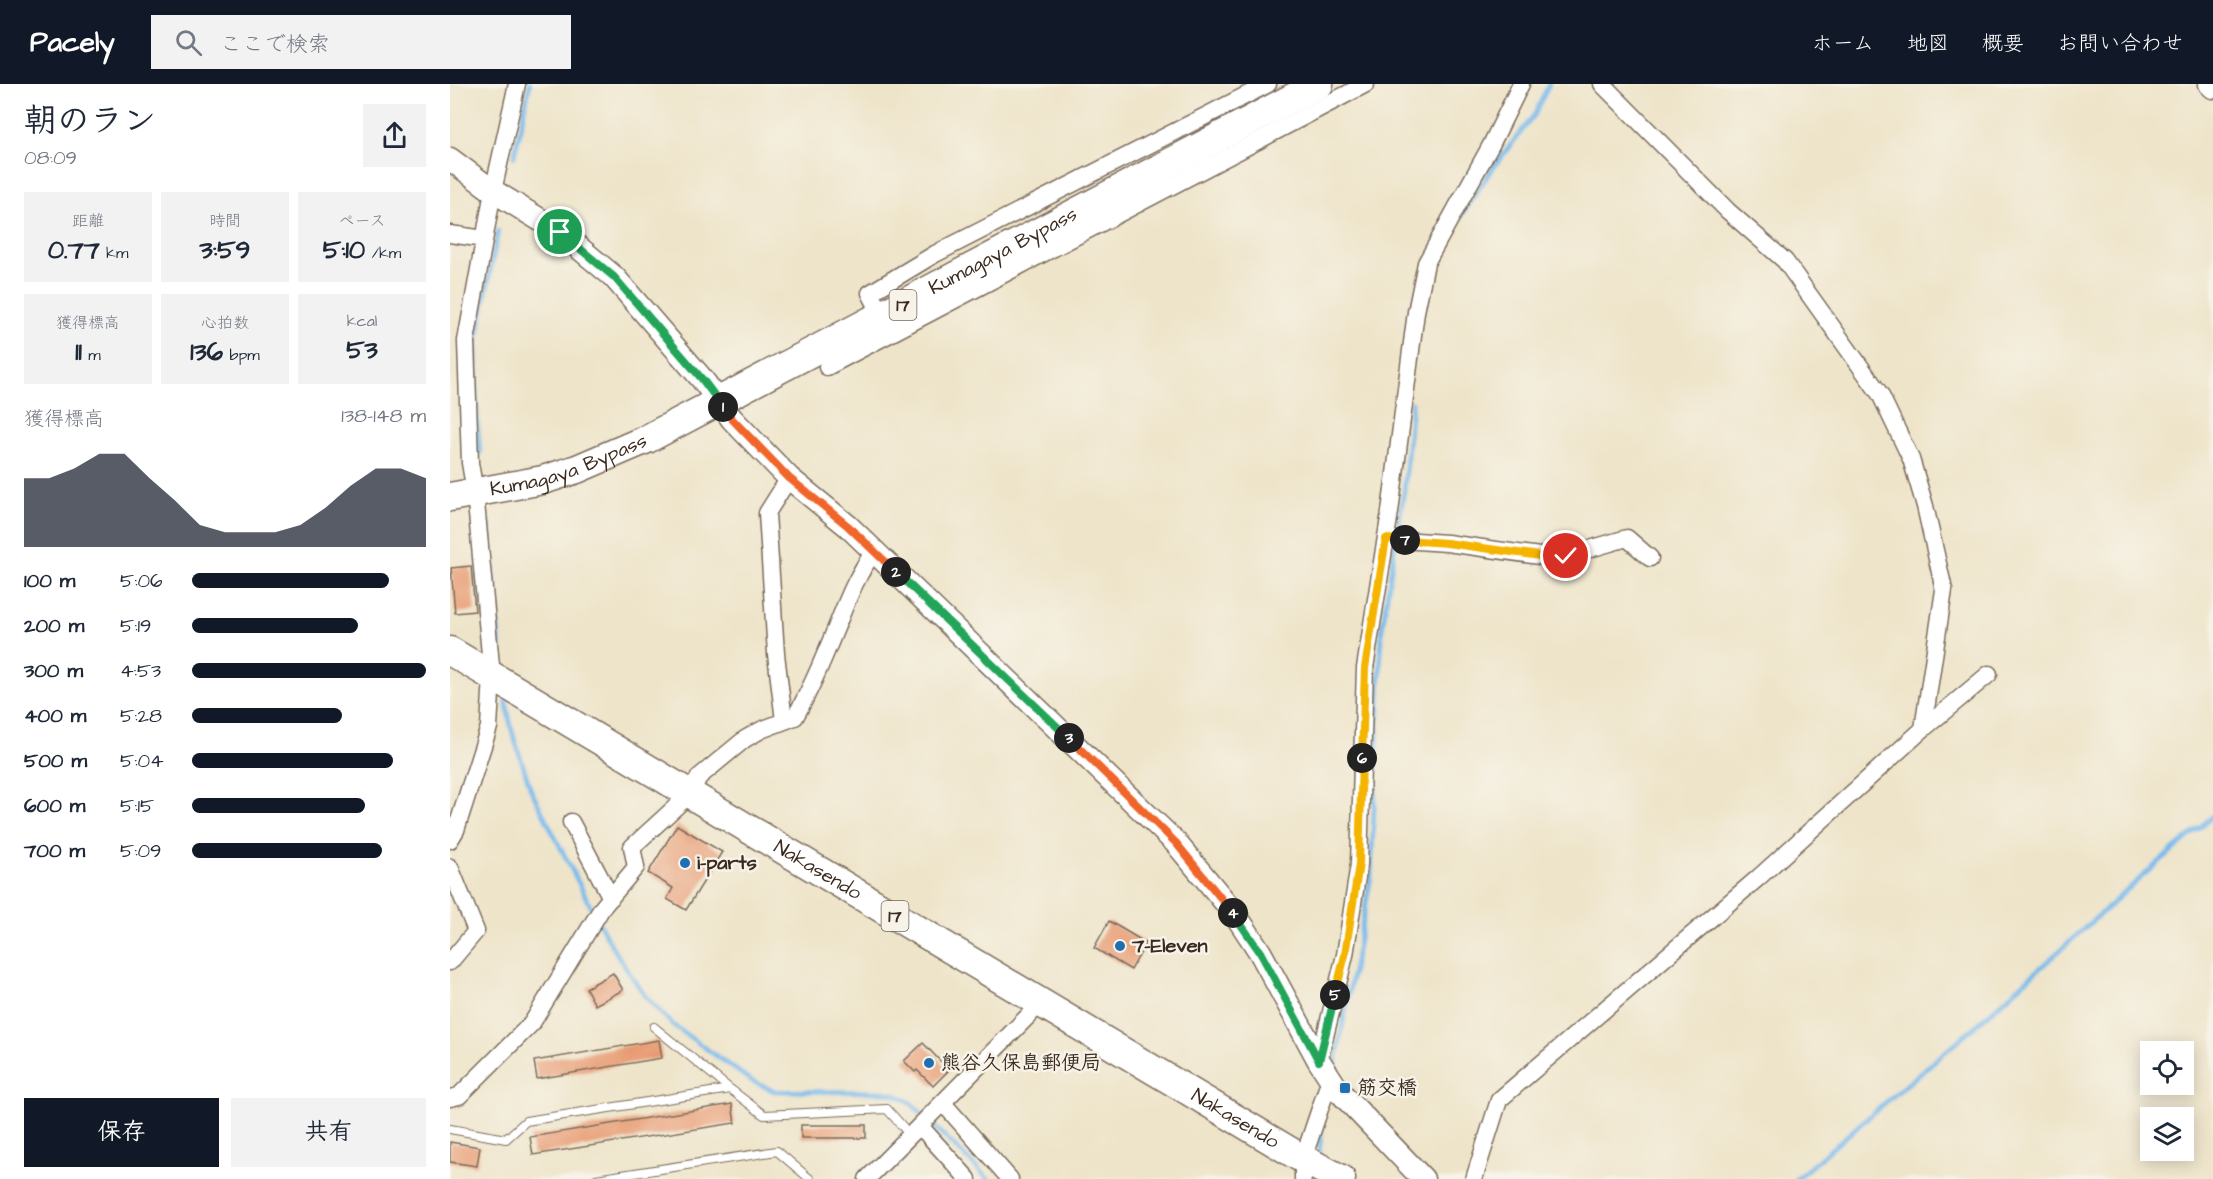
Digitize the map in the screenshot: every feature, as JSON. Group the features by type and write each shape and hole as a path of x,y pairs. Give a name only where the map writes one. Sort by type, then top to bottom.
{"highway":[{"name":"Kumagaya Bypass","path":"458,493 543,480 577,469 647,439 882,316 963,285 1318,84"},
{"name":"Nakasendo","path":"450,651 1041,1003 1303,1169 1341,1179"}],"main road":[{"path":"450,159 493,191 560,232 614,277 732,419 789,478 826,507 874,552 1176,843 1227,905 1260,952 1325,1070 1423,1179"}],"street":[{"path":"450,840 456,830 489,727 492,676 458,493 470,463 466,341 493,191 517,84"},
{"path":"882,316 870,293 926,260 1268,84"},
{"path":"827,367 963,285 1366,84"},
{"path":"1303,1169 1325,1070 1359,864 1365,668 1386,539 1416,312 1426,263 1491,145 1521,84"},
{"path":"1602,84 1728,212 1785,261 1880,394 1911,459 1925,506 1944,590 1923,729"},
{"path":"450,234 484,239"},
{"path":"784,721 776,654 767,513 789,478"},
{"path":"1386,539 1447,543 1547,557 1566,556 1627,538 1650,558"},
{"path":"450,1098 459,1096 532,1023 606,903 636,867 632,847 691,793 699,777 745,739 795,717 809,693 851,592 864,565 874,552"},
{"path":"1473,1179 1499,1100 1758,878 1923,729 1989,674"},
{"path":"571,822 606,903"},
{"path":"450,867 476,931 450,962"},
{"path":"867,1179 1041,1003"},
{"path":"939,1107 1010,1179"},
{"path":"917,1128 968,1179"}],"lane":[{"path":"654,1027 764,1115 887,1109 917,1128"},
{"path":"450,1129 506,1139 526,1120 730,1089"},
{"path":"596,1179 777,1151 810,1179"}],"building":[{"path":"471,566 475,611 455,613 451,568"},
{"name":"i-parts","path":"677,825 722,852 686,910 667,899 673,888 648,873"},
{"name":"7-Eleven","path":"1109,921 1146,943 1131,970 1094,948"},
{"path":"613,973 623,990 595,1005 586,988"},
{"path":"659,1040 662,1058 537,1079 534,1061"},
{"path":"923,1043 949,1070 933,1086 904,1061"},
{"path":"732,1104 735,1123 533,1155 530,1137"},
{"path":"801,1125 866,1125 866,1138 801,1138"},
{"path":"450,1142 480,1147 477,1166 450,1162"}],"waterway":[{"path":"514,157 530,84"},
{"path":"1460,218 1491,170 1535,114 1549,84"},
{"path":"480,453 476,400 476,344 498,231"},
{"path":"1397,535 1404,491 1412,403"},
{"path":"489,522 500,653"},
{"path":"1334,1070 1371,877 1382,630 1395,543"},
{"path":"506,701 512,731 531,790 594,913"},
{"path":"1796,1179 1973,1028 2213,816"},
{"path":"598,921 645,996 662,1014 673,1025 750,1080 774,1091 884,1092 906,1100 924,1116"},
{"path":"930,1122 988,1179"},
{"path":"1319,1155 1322,1125"}],"place":[{"name":"i-parts","path":"685,863"},
{"name":"7-Eleven","path":"1120,946"},
{"name":"熊谷久保島郵便局","path":"929,1063"},
{"name":"筋交橋","path":"1345,1088"}],"route":[{"path":"560,232 614,277 702,379 732,419 789,478 848,526 1176,843 1235,915 1260,952 1319,1061 1345,955 1359,864 1365,668 1386,539 1447,543 1547,557 1566,556"}]}
